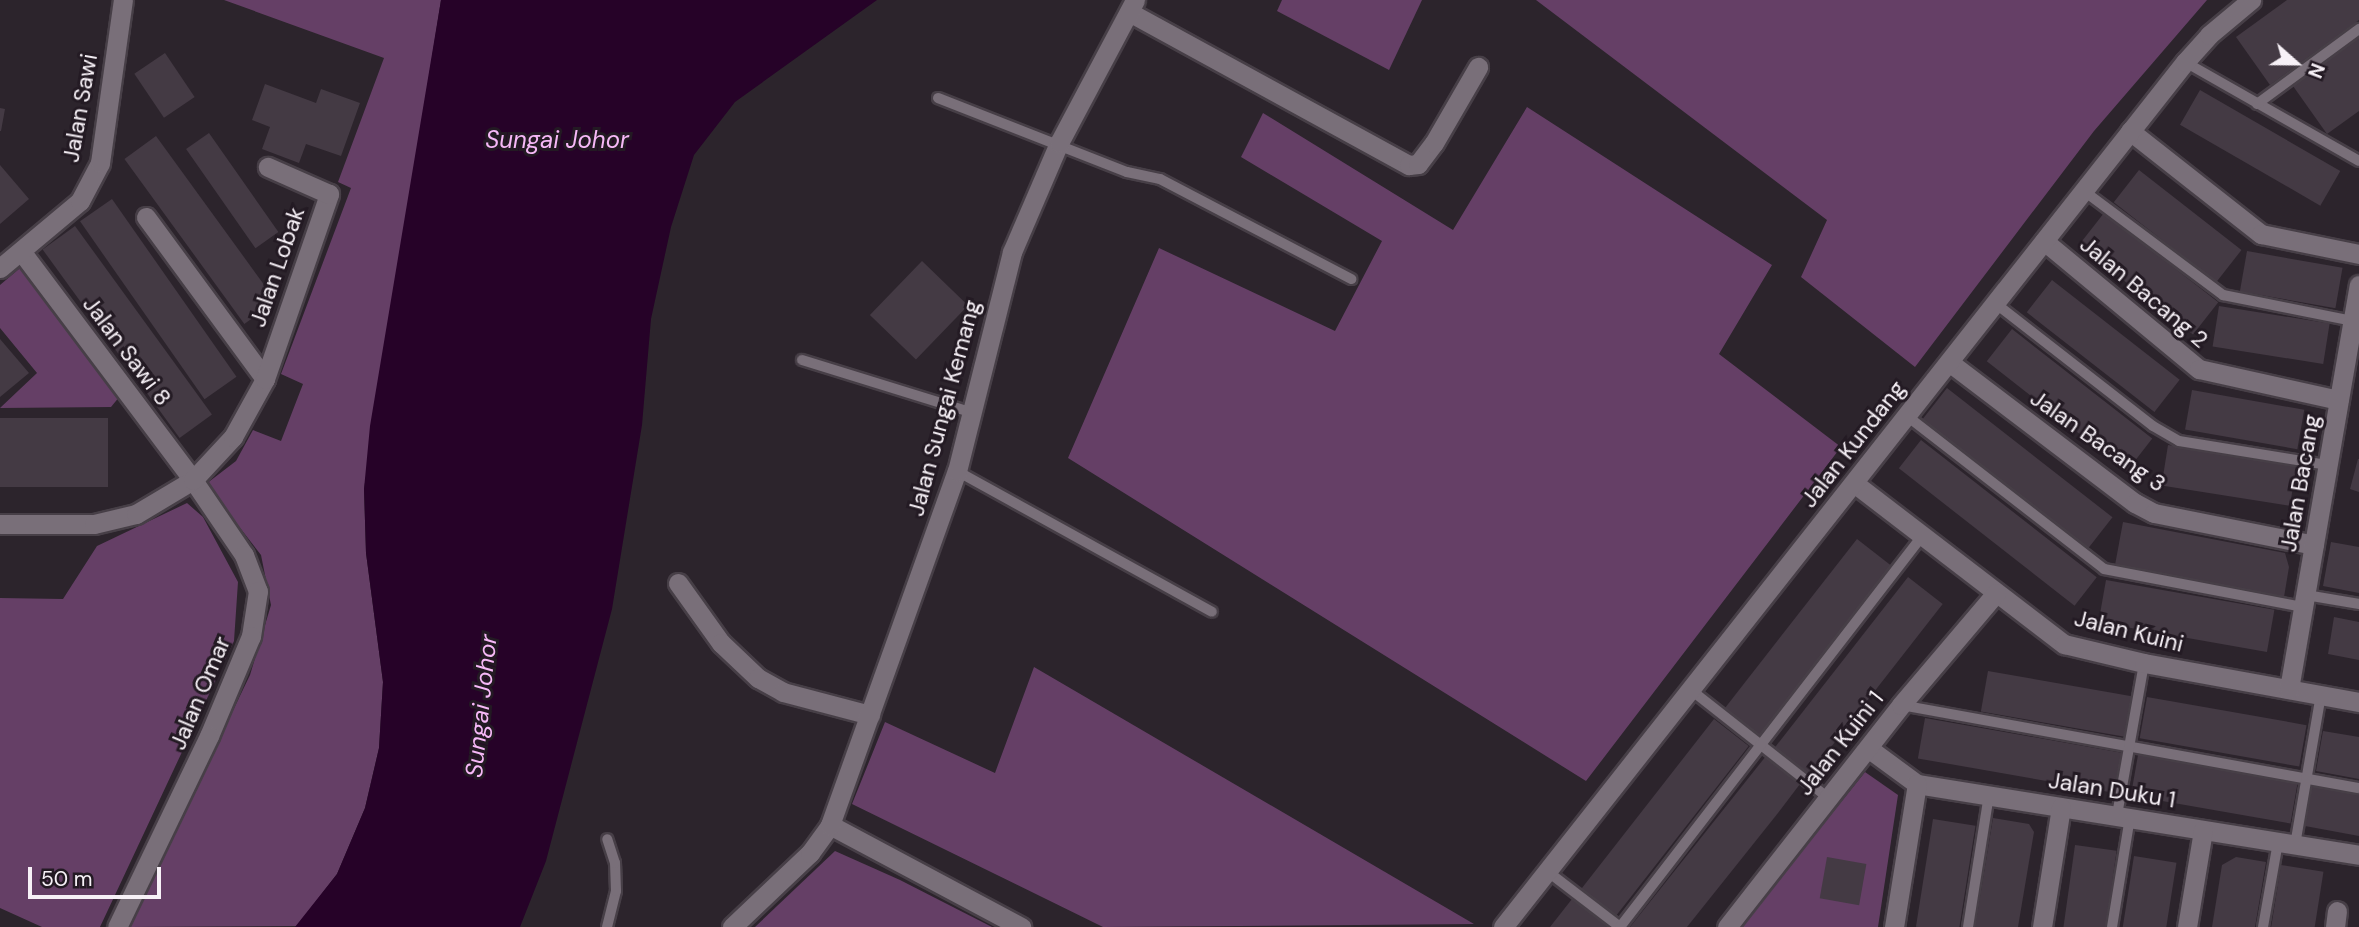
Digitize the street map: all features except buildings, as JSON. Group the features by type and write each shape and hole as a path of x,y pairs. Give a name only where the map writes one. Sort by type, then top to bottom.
{"street":[{"name":"Jalan Sawi","path":"0,268 80,201 100,163 123,0"},
{"name":"Jalan Kundang","path":"1503,927 2185,62 2209,35 2251,0"},
{"path":"1132,6 1409,165 1418,164 1434,143 1478,66"},
{"name":"Jalan Sungai Kemang","path":"732,927 810,853 830,825 957,471 1012,252 1059,143 1132,6"},
{"path":"2130,131 2261,234 2359,254"},
{"name":"Jalan Lobak","path":"0,524 94,524 136,514 193,480 233,437 265,379 329,194 268,167"},
{"name":"Jalan Lobak","path":"146,217 265,379"},
{"name":"Jalan Bacang 2","path":"2044,241 2199,369 2339,400"},
{"name":"Jalan Sawi 8","path":"21,251 193,480"},
{"name":"Jalan Bacang","path":"2289,689 2359,285"},
{"name":"Jalan Bacang 3","path":"1949,362 2135,503 2154,513 2314,545"},
{"name":"Jalan Omar","path":"117,927 209,736 251,636 258,603 244,555 193,480"},
{"name":"Jalan Kuini","path":"1854,483 2064,644 2144,663 2359,702"},
{"path":"678,583 721,643 758,678 783,692 870,715"},
{"name":"Jalan Kuini 1","path":"1727,927 1901,705 1996,593"},
{"name":"Jalan Duku 1","path":"1868,748 1917,784 2359,855"},
{"path":"1894,927 1917,784"},
{"path":"2042,927 2061,807"},
{"path":"830,825 1021,927"},
{"path":"2187,927 2203,830"}],"lane":[{"path":"2257,104 2359,29"},
{"path":"2185,62 2359,161"},
{"path":"938,98 1059,143 1127,173 1160,179 1351,279"},
{"path":"2084,191 2223,295 2353,321"},
{"path":"1995,303 2153,426 2179,441 2328,465"},
{"path":"802,360 970,412"},
{"path":"1907,416 2104,569 2304,601 2359,604"},
{"path":"957,471 1212,611"},
{"path":"1547,871 1620,927 1921,537"},
{"path":"2112,927 2130,746 2144,663"},
{"path":"1691,690 1828,798"},
{"path":"2263,927 2306,778 2321,695"},
{"path":"1901,705 2359,788"},
{"path":"1968,927 1989,796"},
{"path":"607,839 615,863 616,891 607,927"}],"shaded area":[{"path":"224,0 441,0 364,489 366,553 383,682 379,748 365,808 337,874 297,926 129,927 250,675 271,605 261,555 206,484 236,461 253,430 281,441 303,384 281,374 351,188 338,182 384,58"},
{"path":"1282,0 1422,0 1389,70 1277,11"},
{"path":"1536,0 2207,0 2094,131 1915,367 1801,277 1827,220"},
{"path":"1527,107 1772,265 1719,354 1841,447 1586,781 1068,458 1159,248 1335,331 1382,241 1241,157 1263,113 1453,230"},
{"path":"20,268 120,396 111,407 0,408 37,373 0,328 0,285"},
{"path":"187,503 203,517 238,582 234,641 100,927 42,927 0,908 0,598 63,599 97,546"},
{"path":"1034,667 1474,924 1103,927 852,804 885,722 995,773"},
{"path":"1865,772 1898,795 1878,927 1741,927"},
{"path":"835,851 900,880 992,927 755,927"}],"water":[{"name":"Sungai Johor","path":"441,0 877,0 735,102 694,155 671,227 651,319 642,425 612,609 546,861 520,927 295,927 337,874 365,808 379,748 383,682 366,553 364,489 370,426"}]}
